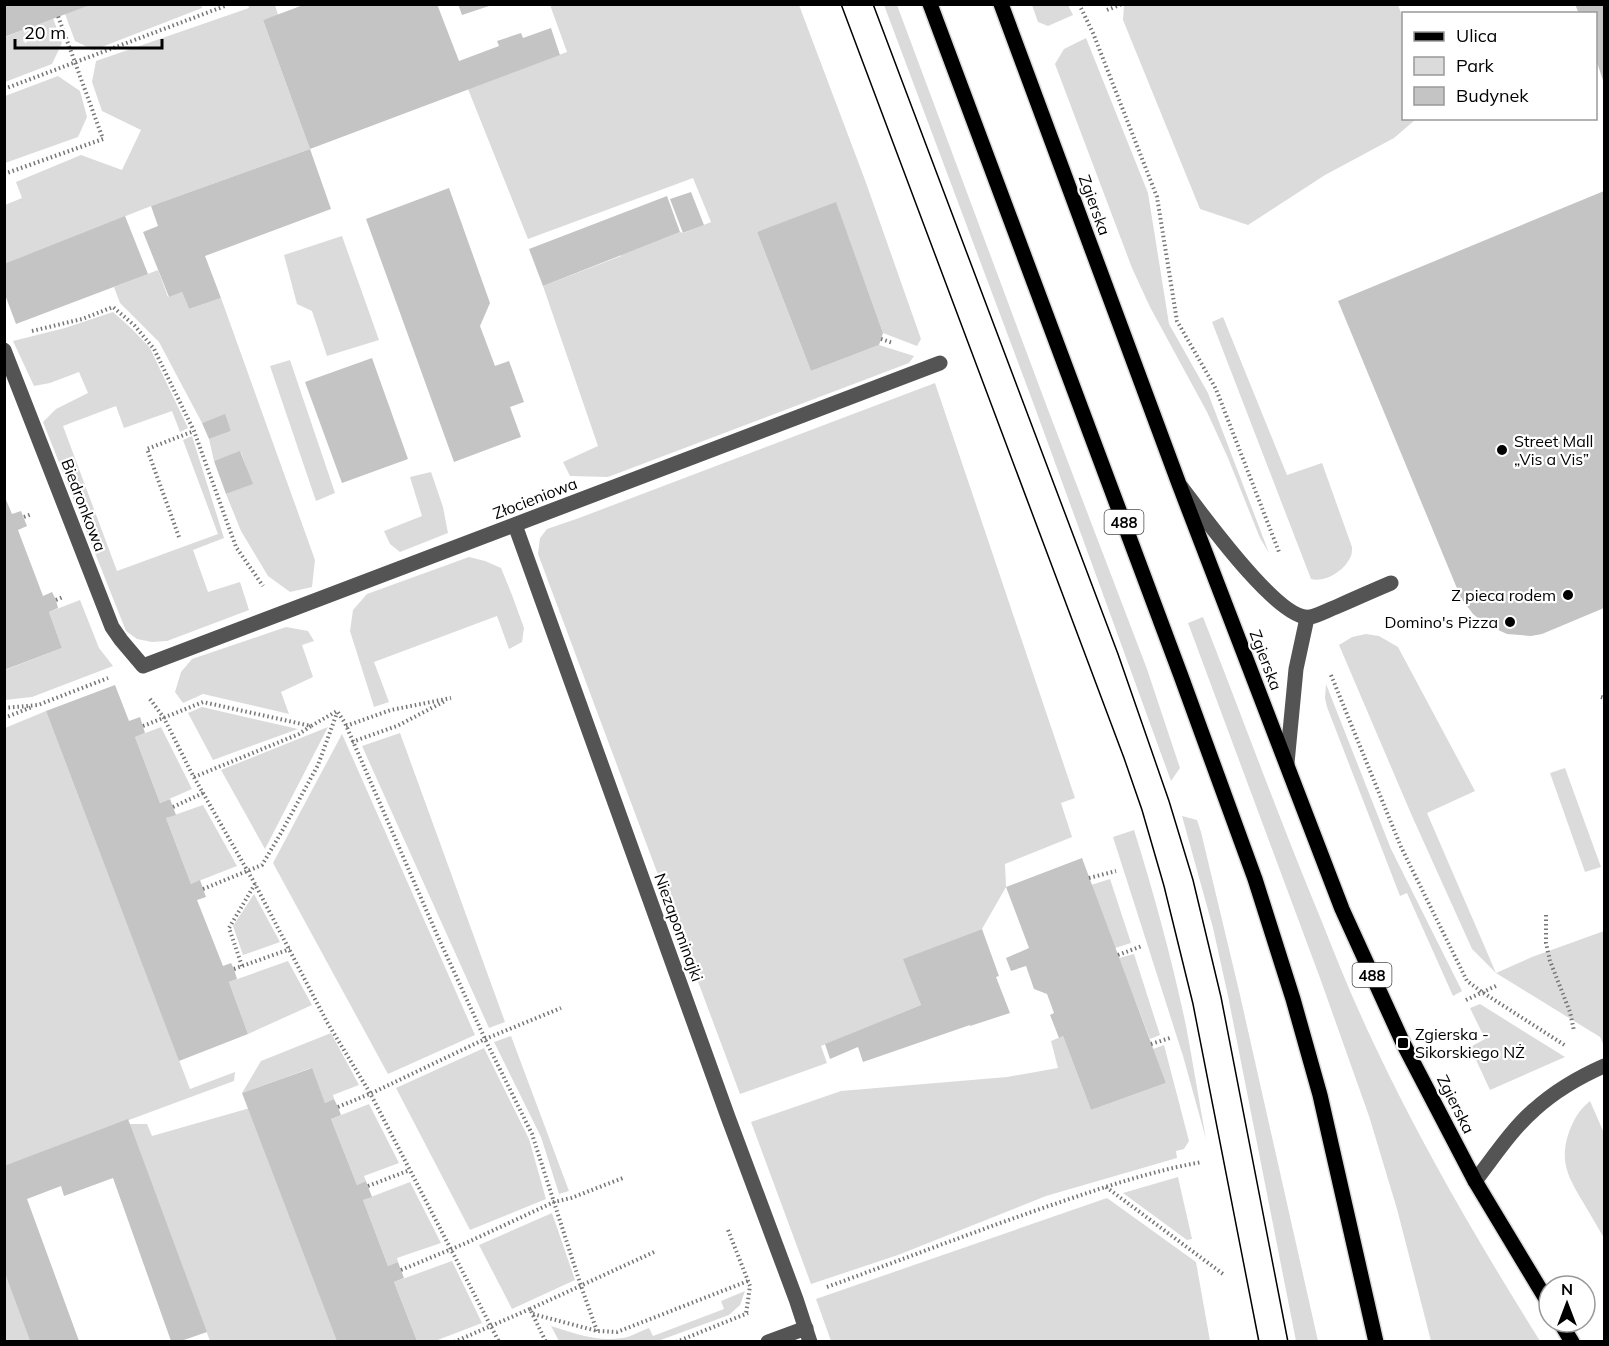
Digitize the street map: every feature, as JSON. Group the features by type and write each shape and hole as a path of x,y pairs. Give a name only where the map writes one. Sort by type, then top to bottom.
{"main road":[{"name":"488","path":"930,4 1173,653 1255,879 1293,999 1320,1095 1376,1341"},
{"name":"Zgierska","path":"1000,4 1179,484 1342,909 1403,1043 1475,1181 1537,1284"}],"street":[{"name":"Biedronkowa","path":"4,350 112,627 143,666"},
{"name":"Złocieniowa","path":"143,666 940,363"},
{"path":"1179,484 1263,588 1295,613 1307,618 1391,583"},
{"name":"Niezapominajki","path":"515,525 808,1335"},
{"path":"1287,763 1296,669 1307,618"},
{"path":"1475,1181 1532,1111 1559,1090 1605,1066"},
{"path":"768,1341 808,1335"}],"path":[{"path":"1107,10 1122,4"},
{"path":"4,89 225,6"},
{"path":"4,174 103,140 58,16"},
{"path":"29,332 82,319 113,307 135,326 154,349 194,431 236,547 282,613"},
{"path":"179,537 147,449 194,431"},
{"path":"4,718 143,666"},
{"path":"126,672 164,718 194,777 290,949 327,1022 370,1093 499,1341"},
{"path":"346,726 391,710 451,698 397,726 352,742"},
{"path":"143,726 203,702 311,726"},
{"path":"4,708 38,705"},
{"path":"194,777 299,734 338,711"},
{"path":"338,711 485,1040 532,1134 597,1331"},
{"path":"203,888 262,865 318,765 338,711"},
{"path":"173,807 203,793"},
{"path":"1089,878 1116,871"},
{"path":"242,966 229,928 255,884"},
{"path":"1546,915 1546,943 1550,961 1570,1012 1574,1031"},
{"path":"1118,955 1142,946"},
{"path":"234,969 290,949"},
{"path":"1466,1000 1497,985"},
{"path":"338,1107 561,1008"},
{"path":"1151,1044 1170,1038"},
{"path":"676,1341 1105,1186 1202,1162"},
{"path":"368,1185 410,1170"},
{"path":"401,1270 554,1202 571,1198 623,1178"},
{"path":"1105,1186 1223,1274"},
{"path":"728,1230 750,1286 746,1314"},
{"path":"454,1341 491,1327 654,1252"},
{"path":"533,1314 597,1331 617,1332 748,1281"},
{"path":"530,1309 546,1341"}],"green space":[{"path":"90,4 201,4 202,8 94,50 75,41 65,14"},
{"path":"248,5 275,5 278,15 263,20 310,149 151,206 5,264 5,205 22,198 16,182 81,155 122,170 141,130 102,111 92,82 96,61 249,8"},
{"path":"550,5 799,5 865,180 921,339 917,346 883,333 836,203 757,232 811,371 879,345 914,356 909,363 608,477 570,476 563,462 598,446 543,286 711,222 693,178 528,239 468,89 567,52"},
{"path":"884,5 897,5 1147,669 1180,768 1171,781 1034,405"},
{"path":"1032,5 1068,5 1073,15 1048,26 1038,22"},
{"path":"1124,5 1398,5 1402,16 1402,120 1415,120 1394,138 1325,175 1248,225 1200,209 1123,20"},
{"path":"53,18 62,43 52,64 5,82 5,37"},
{"path":"1086,38 1148,193 1169,324 1208,393 1269,553 1260,538 1207,412 1150,307 1132,268 1055,64 1064,49"},
{"path":"58,76 80,91 87,117 78,137 5,163 5,96"},
{"path":"342,236 379,340 327,356 312,311 297,304 284,255"},
{"path":"158,270 168,297 182,292 189,309 221,298 315,560 312,587 290,592 268,576 241,531 226,494 252,484 241,452 214,461 209,439 231,431 224,415 202,423 159,342 120,303 114,287"},
{"path":"113,312 150,348 188,428 180,432 172,411 124,428 116,406 63,426 117,571 218,534 183,440 192,436 224,538 193,550 208,592 240,582 249,610 167,641 152,642 137,639 126,631 43,422 56,409 88,393 79,372 50,383 34,386 13,341 65,328"},
{"path":"1223,317 1287,475 1322,463 1352,547 1348,561 1329,577 1311,579 1212,322"},
{"path":"290,360 335,493 316,501 270,366"},
{"path":"935,383 1075,798 1061,803 1072,837 1005,864 1006,887 982,929 904,959 921,1005 821,1046 827,1063 740,1094 538,554 540,538 547,529"},
{"path":"431,472 443,507 448,533 400,552 390,544 384,531 422,516 410,477"},
{"path":"469,557 501,568 524,628 522,642 509,649 497,616 374,662 389,702 374,707 350,631 353,610 367,594"},
{"path":"80,600 99,648 113,666 32,697 5,700 5,670 62,648 49,612"},
{"path":"1203,617 1291,846 1367,1029 1432,1157 1540,1341 1431,1341 1397,1209 1369,1116 1188,623"},
{"path":"286,627 308,631 314,641 302,645 313,677 281,692 289,714 203,694 183,703 175,692 181,672 192,659"},
{"path":"1366,634 1379,636 1398,647 1475,791 1427,813 1496,973 1472,949 1339,645 1352,637"},
{"path":"1326,684 1391,849 1462,991 1453,996 1407,893 1400,896 1327,707"},
{"path":"202,707 298,729 213,760 188,713"},
{"path":"46,711 190,1089 235,1072 234,1081 5,1166 5,728"},
{"path":"161,727 192,789 160,803 135,737"},
{"path":"328,727 265,849 221,770"},
{"path":"400,733 505,1022 489,1028 362,746"},
{"path":"342,734 475,1035 388,1074 273,863"},
{"path":"1565,768 1601,867 1585,872 1550,773"},
{"path":"203,805 237,866 191,884 166,818"},
{"path":"1182,816 1197,820 1201,832 1318,1341 1296,1341 1228,996 1213,928"},
{"path":"1134,830 1175,976 1206,1139 1183,1056 1113,837"},
{"path":"1110,879 1131,943 1115,948 1091,885"},
{"path":"254,894 280,942 243,955 233,926"},
{"path":"1604,931 1604,1046 1600,1037 1496,973 1532,957"},
{"path":"1134,954 1160,1035 1150,1039 1119,958"},
{"path":"288,961 312,1005 248,1034 229,982"},
{"path":"1480,1004 1565,1057 1490,1090 1470,1047 1485,1039 1470,1008"},
{"path":"331,1033 359,1085 333,1095 334,1099 325,1103 311,1068 242,1093 261,1061"},
{"path":"511,1036 569,1191 559,1194 541,1137 494,1042"},
{"path":"1063,1036 1091,1110 1166,1083 1153,1049 1164,1045 1189,1141 1184,1149 1176,1151 1177,1158 1046,1196 898,1255 811,1284 751,1122 841,1091 1007,1077 1058,1068 1051,1041"},
{"path":"484,1048 529,1139 546,1199 470,1230 396,1088"},
{"path":"1590,1101 1604,1133 1604,1238 1569,1177 1565,1160 1566,1142 1571,1127 1580,1111"},
{"path":"369,1104 399,1163 364,1176 366,1181 357,1185 331,1119"},
{"path":"250,1108 338,1341 210,1341 129,1124 147,1124 152,1136"},
{"path":"1178,1177 1192,1239 1187,1240 1123,1193"},
{"path":"410,1182 441,1243 397,1258 398,1262 388,1266 363,1200"},
{"path":"1107,1198 1196,1262 1210,1341 831,1341 816,1299"},
{"path":"552,1213 575,1280 512,1309 479,1245"},
{"path":"452,1261 482,1323 435,1341 417,1341 394,1282"},
{"path":"5,1270 30,1341 5,1341"},
{"path":"745,1291 740,1305 729,1315 658,1341 559,1341 551,1326 604,1339 625,1337 649,1328 653,1336 724,1309 721,1301"}],"building":[{"path":"4,4 90,4 90,5 4,37"},
{"path":"306,4 437,4 459,61 499,46 497,41 521,33 523,38 551,28 560,55 310,149 263,20"},
{"path":"458,4 492,4 492,5 462,15"},
{"path":"1575,4 1604,4 1604,83 1597,63 1597,12 1578,12"},
{"path":"310,149 331,209 205,256 221,298 189,309 182,292 169,297 143,232 158,226 151,206"},
{"path":"449,188 490,303 480,326 495,366 509,361 524,402 510,407 521,437 454,462 366,219"},
{"name":"Street Mall „Vis a Vis”","path":"1604,191 1604,608 1542,634 1531,636 1507,634 1485,624 1473,614 1461,598 1338,301"},
{"path":"691,192 704,225 683,233 670,199"},
{"path":"667,196 680,232 543,286 529,249"},
{"path":"836,202 883,333 879,345 811,371 757,232"},
{"path":"125,216 148,274 16,324 4,292 4,264"},
{"path":"372,358 408,459 342,483 305,382"},
{"path":"225,414 231,431 209,439 202,423"},
{"path":"240,451 253,484 226,494 214,461"},
{"path":"4,495 12,514 21,511 27,526 18,530 43,596 52,592 56,600 58,608 49,612 62,648 4,670"},
{"path":"115,685 129,721 140,717 145,733 135,737 160,803 170,799 176,815 166,818 191,884 200,880 206,897 197,900 223,966 231,963 234,969 237,979 229,982 248,1034 179,1061 46,711"},
{"path":"1082,858 1166,1083 1091,1110 1063,1036 1059,1038 1050,1015 1054,1013 1047,994 1034,989 1026,966 1011,971 1006,958 1029,948 1006,887"},
{"path":"982,929 999,976 996,977 1010,1013 863,1062 858,1047 830,1059 825,1044 921,1005 903,959"},
{"path":"312,1068 325,1103 334,1099 338,1107 341,1115 331,1119 357,1185 366,1181 372,1197 363,1200 388,1266 398,1262 404,1278 394,1282 417,1341 337,1341 242,1093"},
{"path":"128,1119 207,1332 181,1341 171,1341 113,1178 64,1196 61,1186 27,1199 79,1341 30,1341 4,1270 4,1166"}],"tram line":[{"path":"841,4 1142,810 1164,886 1193,1004 1259,1342"},
{"path":"873,4 1118,654 1169,801 1193,880 1221,997 1288,1342"}],"place":[{"name":"Street Mall „Vis a Vis”","path":"1502,450"},
{"name":"Z pieca rodem","path":"1568,595"},
{"name":"Domino's Pizza","path":"1510,622"},
{"name":"Zgierska - Sikorskiego NŻ","path":"1403,1043"}]}
